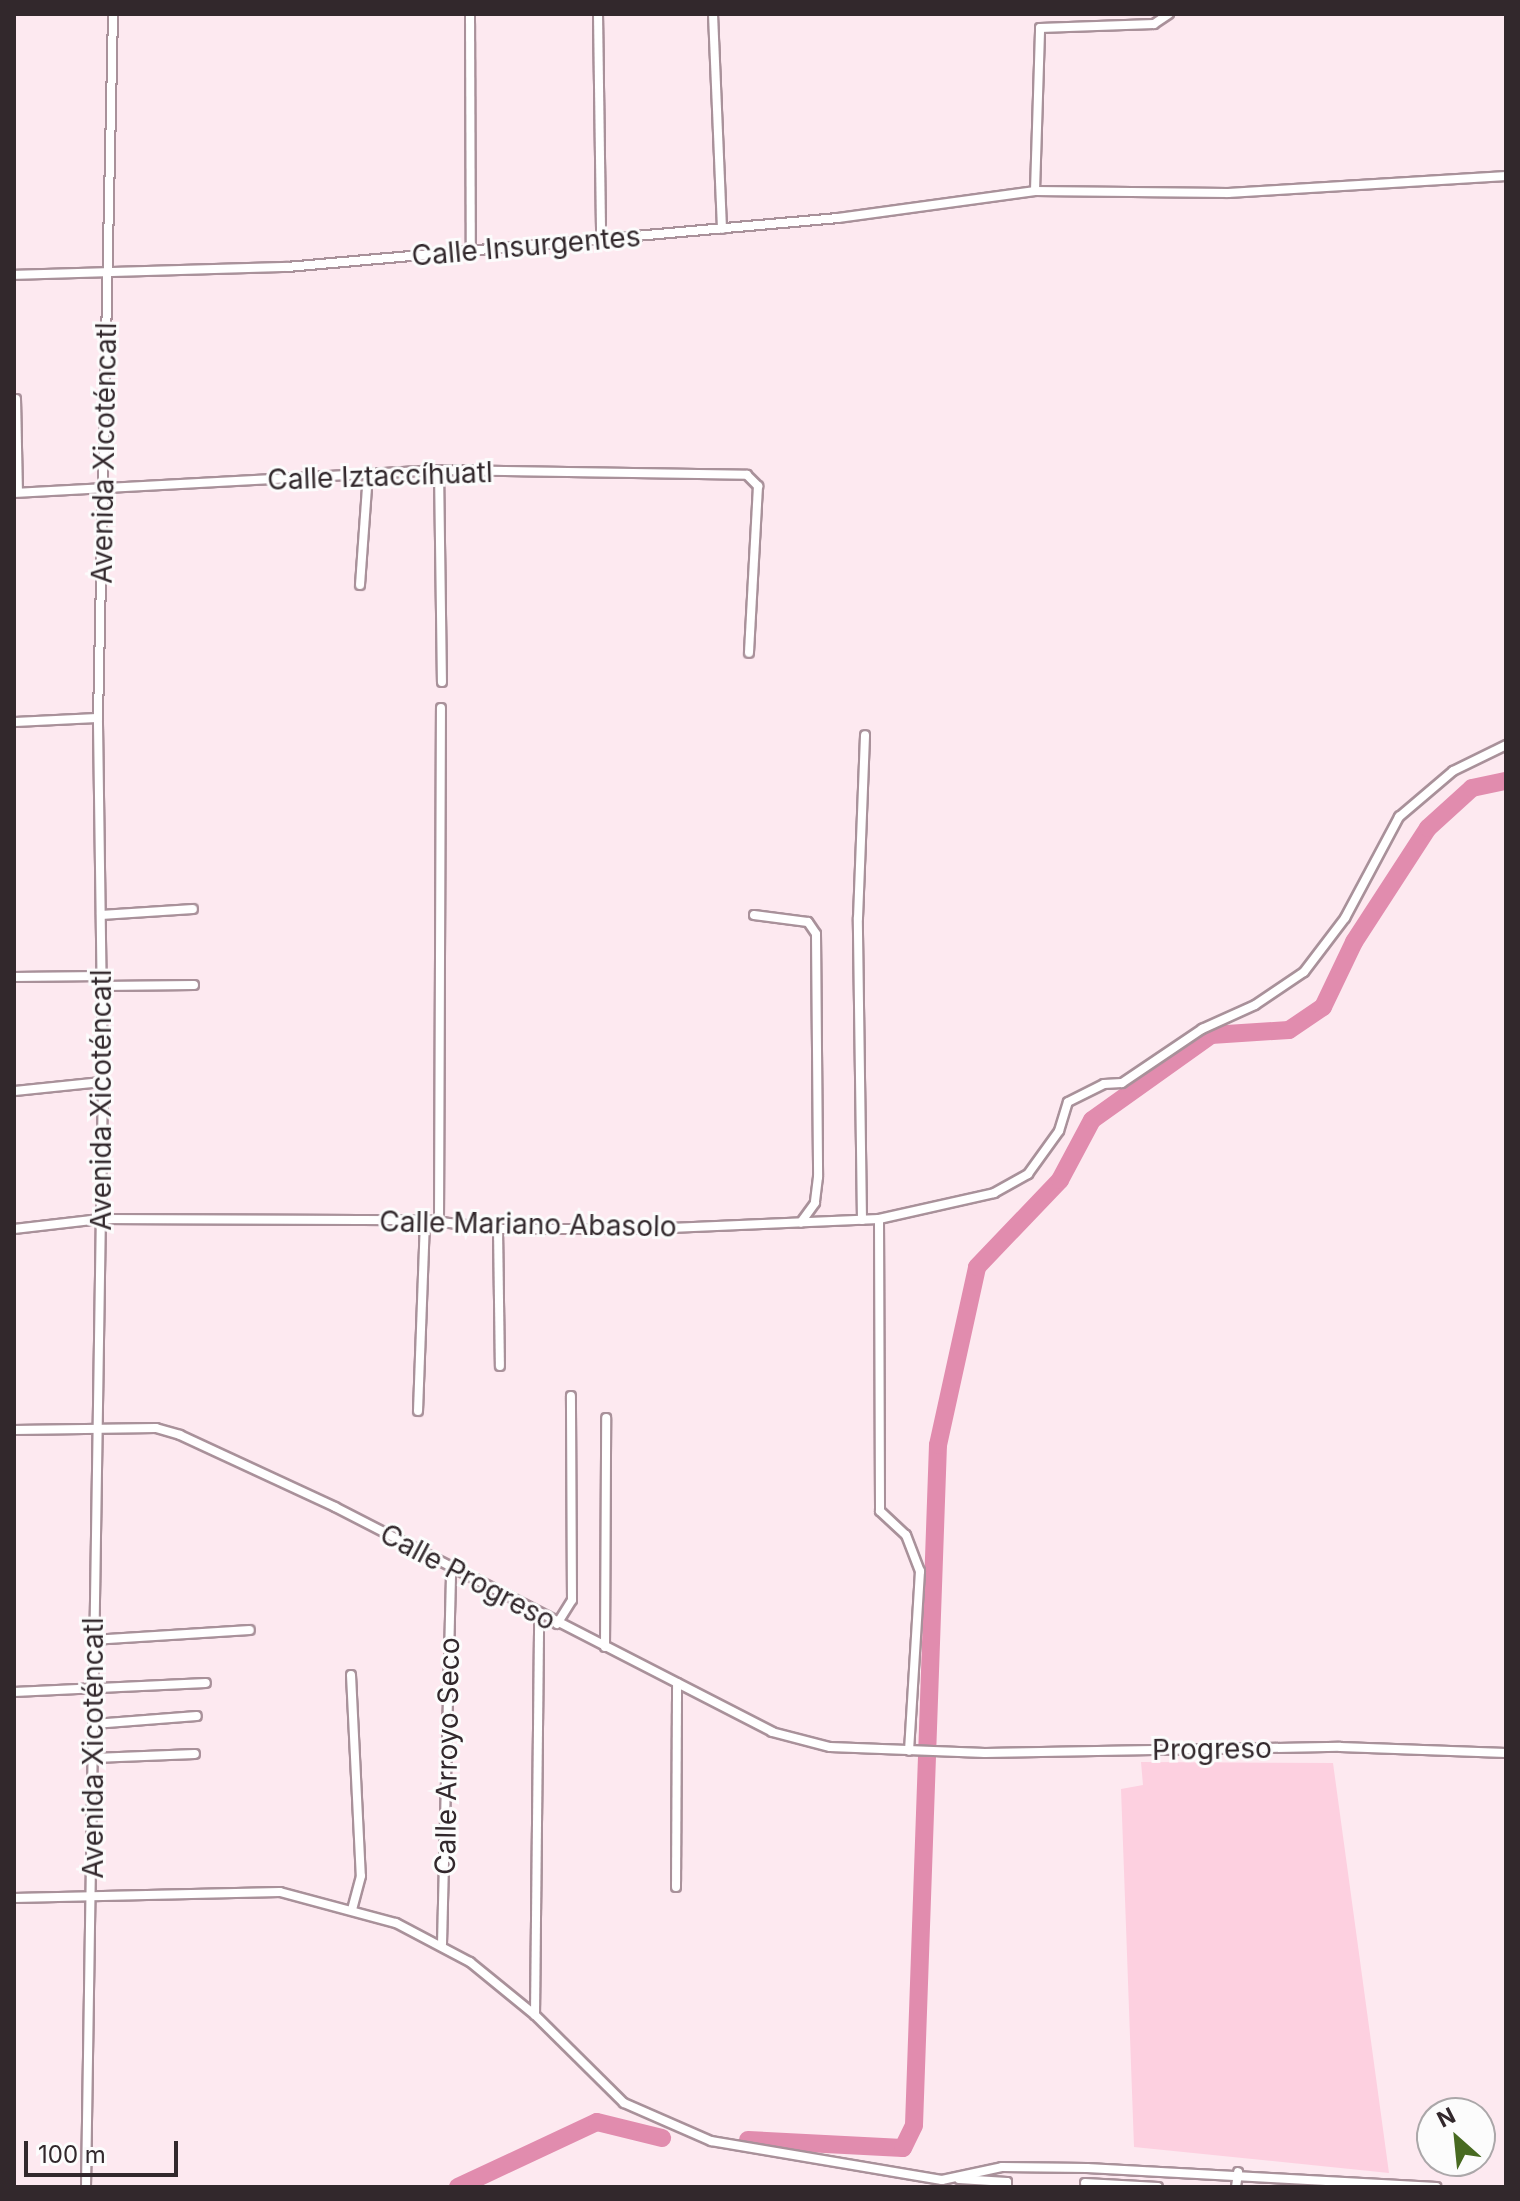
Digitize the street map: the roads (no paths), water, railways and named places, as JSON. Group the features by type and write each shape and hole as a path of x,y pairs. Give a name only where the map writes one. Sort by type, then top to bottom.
{"street":[{"name":"Avenida Xicoténcatl","path":"86,2187 93,1896 92,1640 103,1082 98,718 113,14"},
{"path":"470,14 471,250"},
{"path":"598,14 601,241"},
{"path":"713,14 722,229"},
{"path":"1035,191 1040,28 1154,24 1169,14"},
{"name":"Calle Insurgentes","path":"14,275 287,267 722,229 1035,191 1228,193 1506,176"},
{"path":"16,399 16,492"},
{"path":"439,470 442,682"},
{"name":"Calle Iztaccíhuatl","path":"16,492 101,490 439,470 747,475 758,486 749,653"},
{"path":"360,585 368,474"},
{"path":"439,1221 441,708"},
{"path":"14,722 98,718"},
{"path":"862,1220 858,918 865,735"},
{"name":"Calle Mariano Abasolo","path":"14,1229 100,1219 425,1220 498,1229 862,1220 879,1219 1017,1185 1059,1131 1068,1102 1078,1095 1122,1083 1202,1029 1255,1005 1304,972 1345,918 1399,817 1453,771 1506,745"},
{"path":"101,915 193,909"},
{"path":"754,915 808,922 816,934 818,1177 815,1203 801,1222"},
{"path":"14,977 194,985"},
{"path":"14,1091 103,1082"},
{"path":"879,1219 880,1511 882,1519 906,1535 920,1571 913,1751"},
{"path":"418,1411 425,1220"},
{"path":"498,1229 500,1366"},
{"path":"557,1624 572,1600 571,1396"},
{"path":"605,1647 606,1418"},
{"name":"Calle Progreso","path":"14,1430 96,1426 180,1435 793,1739 913,1751"},
{"name":"Calle Arroyo Seco","path":"442,1944 451,1568"},
{"path":"535,2015 539,1615"},
{"path":"92,1640 250,1630"},
{"path":"351,1675 361,1876 352,1909"},
{"path":"14,1692 206,1683"},
{"path":"676,1887 677,1683"},
{"path":"94,1724 197,1716"},
{"name":"Progreso","path":"913,1751 985,1753 1340,1747 1506,1753"},
{"path":"94,1758 195,1754"},
{"path":"14,1898 280,1892 352,1909 442,1944 535,2015 612,2094 688,2134 903,2176 1007,2182 1007,2187"},
{"path":"932,2187 944,2179 1002,2167 1238,2172 1436,2187"},
{"path":"1087,2168 1085,2185 1158,2187"},
{"path":"1236,2187 1238,2172"},
{"path":"903,2176 906,2187"}],"waterway":[{"path":"748,2140 903,2148 914,2125 938,1445 977,1267 1060,1180 1092,1120 1211,1035 1289,1030 1323,1007 1354,942 1428,828 1472,788 1506,781"},
{"path":"458,2187 597,2122 662,2138"}]}
